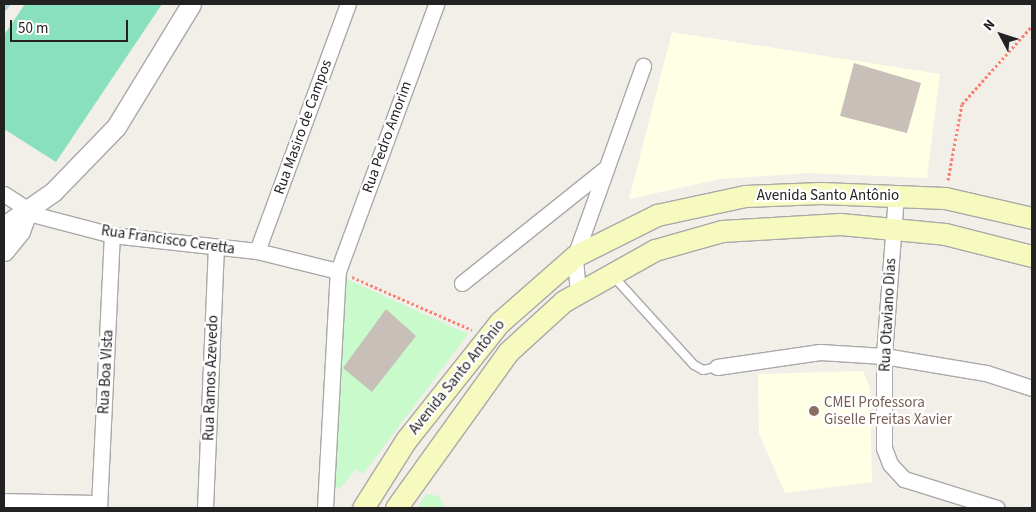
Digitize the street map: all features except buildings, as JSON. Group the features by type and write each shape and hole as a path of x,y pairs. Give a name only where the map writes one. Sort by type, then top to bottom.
{"main road":[{"name":"Avenida Santo Antônio","path":"363,508 406,440 486,336 575,256 657,215 745,196 821,193 945,198 1032,218"},
{"path":"821,193 824,226"},
{"name":"Avenida Santo Antônio","path":"396,508 508,352 578,293 610,272 655,250 722,231 824,226 945,234 1032,256"}],"street":[{"path":"4,226 84,165 116,127 191,4"},
{"name":"Rua Masiro de Campos","path":"257,251 348,4"},
{"name":"Rua Pedro Amorim","path":"325,508 338,270 436,4"},
{"path":"578,293 575,256 643,66"},
{"path":"462,283 606,168"},
{"name":"Rua Francisco Ceretta","path":"4,194 28,209 112,235 216,248 257,251 338,270"},
{"name":"Rua Otaviano Dias","path":"896,195 884,356 884,448 890,464 904,479 965,503"},
{"path":"4,251 20,231 28,209"},
{"name":"Rua Boa VIsta","path":"99,506 112,235"},
{"name":"Rua Ramos Azevedo","path":"205,508 216,248"},
{"path":"717,367 820,352 884,356 986,373 1032,388"},
{"path":"4,501 99,506"},
{"path":"965,503 997,508"}],"lane":[{"path":"610,272 694,365 703,370 717,367"}],"path":[{"path":"945,198 962,104 1032,26"},
{"path":"338,270 486,336"}],"shaded area":[{"path":"672,32 940,74 927,178 809,173 720,179 629,199"},
{"name":"CMEI Professora Giselle Freitas Xavier","path":"863,371 870,388 872,482 785,493 759,434 758,374"}],"green space":[{"path":"25,4 162,4 56,162 4,129 4,35"},
{"path":"342,277 468,334 363,474 356,469 340,489 330,483"},
{"path":"426,494 439,496 445,508 417,508"}],"waterway":[{"path":"4,8 7,4"}],"place":[{"name":"CMEI Professora Giselle Freitas Xavier","path":"814,411"}]}
